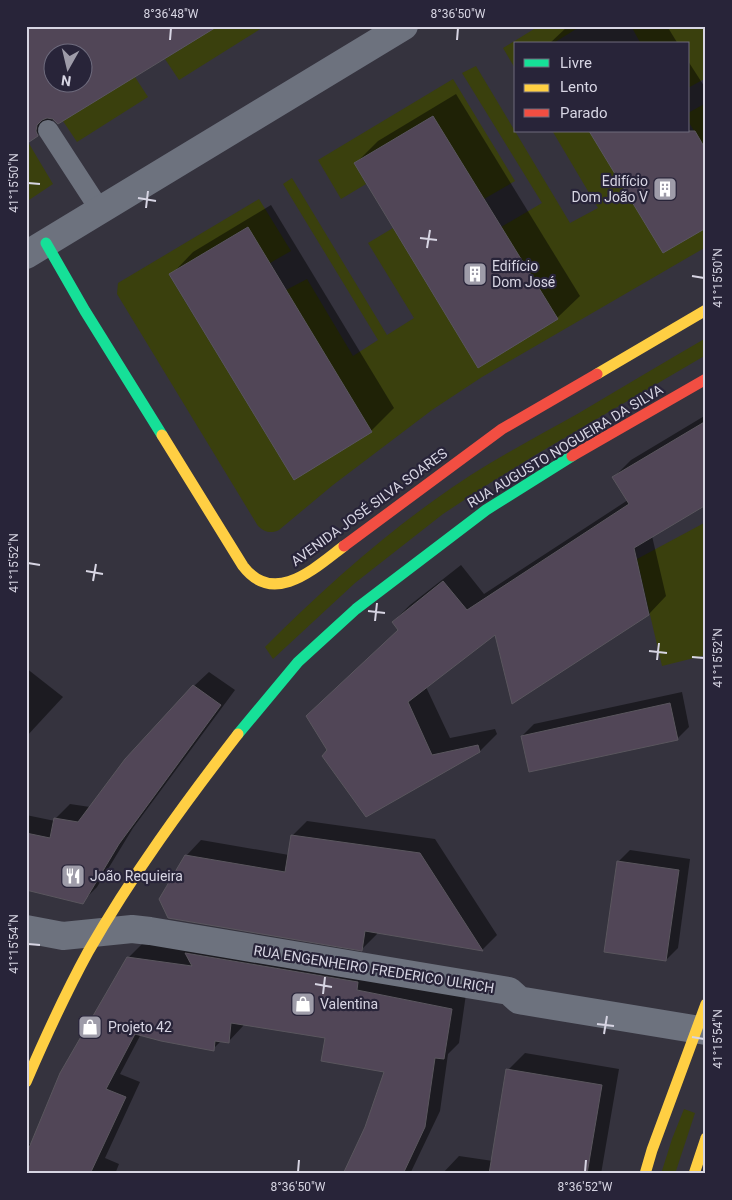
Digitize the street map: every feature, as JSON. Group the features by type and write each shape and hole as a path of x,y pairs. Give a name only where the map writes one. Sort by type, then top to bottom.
{"street":[{"path":"36,249 404,26"},
{"name":"AVENIDA JOSÉ SILVA SOARES","path":"36,249 85,311 243,566 254,579 270,585 288,582 304,575 502,429 706,310"},
{"name":"RUA AUGUSTO NOGUEIRA DA SILVA","path":"26,1082 68,989 99,933 183,805 288,672 326,634 455,532 499,502 615,430 706,379"},
{"name":"RUA ENGENHEIRO FREDERICO ULRICH","path":"26,929 63,936 132,929 150,931 509,991 519,1000 701,1030"},
{"path":"645,1174 652,1150 701,1030 706,1004"},
{"path":"694,1174 706,1138"}],"lane":[{"path":"48,130 100,210"}],"green space":[{"path":"218,26 265,26 179,80 165,59"},
{"path":"539,26 581,26 555,42 514,42 514,67 503,48"},
{"path":"631,26 701,26 706,34 706,78 690,87 690,42 640,42"},
{"path":"476,66 570,223 598,208 553,132 590,132 663,253 706,228 706,247 482,377 432,410 333,485 279,530 273,532 265,531 258,526 117,294 118,283 259,199 291,251 270,263 247,227 169,275 294,480 372,432 286,290 307,279 353,356 378,340 283,184 292,178 387,335 414,318 368,243 393,228 478,368 557,320 501,227 542,203 462,73"},
{"path":"135,77 148,97 77,142 63,121"},
{"path":"453,79 515,181 484,199 433,116 354,163 366,184 341,199 318,160"},
{"path":"706,103 706,150 690,124 690,112"},
{"path":"28,142 53,184 26,202 26,144"},
{"path":"706,338 706,355 537,454 443,514 355,583 273,659 265,647 346,570 411,517 486,466"},
{"path":"706,522 706,655 662,666 637,559"},
{"path":"684,1109 695,1113 675,1174 661,1174 672,1139"}],"building":[{"path":"26,26 218,26 58,124 53,119 47,118 42,120 37,125 36,131 38,136 26,144"},
{"name":"Edifício Dom José","path":"433,116 558,319 478,368 354,163"},
{"name":"Edifício Dom João V","path":"695,131 706,150 706,228 663,253 590,132"},
{"path":"248,227 372,432 294,480 169,274"},
{"path":"706,421 706,505 634,548 649,615 512,704 495,635 408,702 432,755 478,745 480,752 366,817 322,756 327,750 306,716 398,630 392,622 443,581 467,610 629,504 612,477"},
{"path":"193,685 221,705 119,844 83,904 26,890 26,833 50,838 54,818 78,822 125,759"},
{"path":"670,703 678,740 529,772 521,736"},
{"path":"291,835 420,853 483,951 365,931 362,951 168,918 159,899 185,855 285,872"},
{"path":"617,861 679,870 666,961 604,952"},
{"path":"185,953 358,982 357,990 452,1009 444,1059 435,1058 425,1127 403,1174 343,1174 365,1127 384,1072 321,1061 325,1038 231,1023 229,1043 215,1041 214,1051 135,1034 106,1089 126,1097 90,1174 26,1174 26,1155 60,1073 127,957 192,966"},
{"path":"506,1069 602,1085 587,1174 489,1174"}],"traffic: fast":[{"path":"46,243 85,311 162,435"},
{"path":"238,734 298,662 356,609 486,510 572,456"}],"traffic: slow":[{"path":"597,374 706,310"},
{"path":"162,435 243,566 255,578 268,583 294,580 307,573 344,546"},
{"path":"26,1082 71,984 122,895 159,840 238,734"},
{"path":"645,1174 652,1150 706,1004"},
{"path":"694,1174 706,1138"}],"traffic: jam":[{"path":"344,546 502,429 597,374"},
{"path":"572,456 706,379"}],"place":[{"name":"Edifício Dom João V","path":"665,189"},
{"name":"Edifício Dom José","path":"475,274"},
{"name":"João Requieira","path":"73,876"},
{"name":"Valentina","path":"303,1004"},
{"name":"Projeto 42","path":"90,1027"}]}
